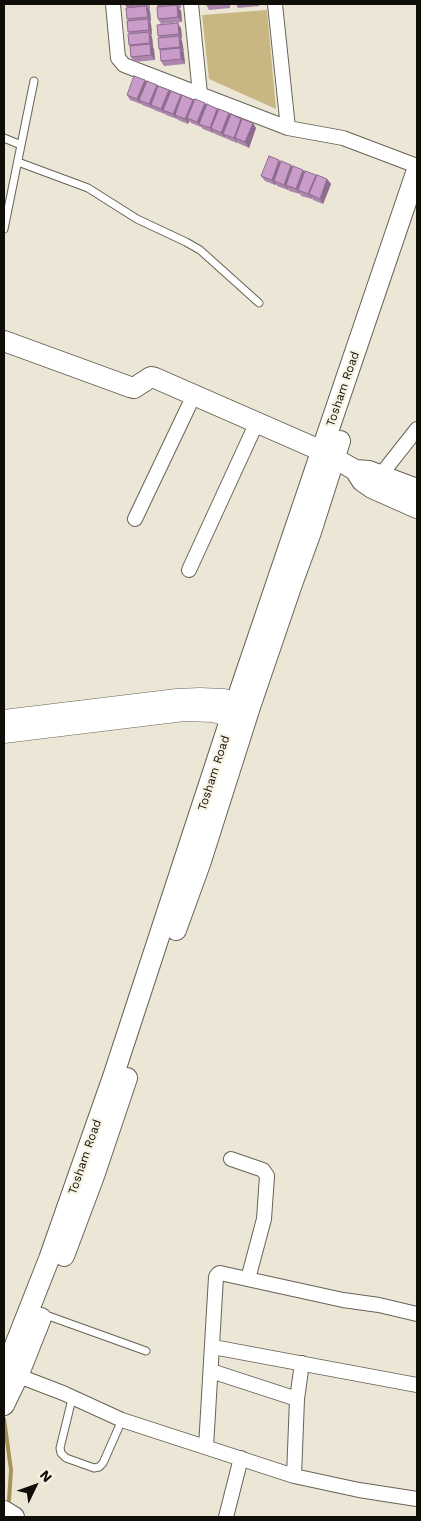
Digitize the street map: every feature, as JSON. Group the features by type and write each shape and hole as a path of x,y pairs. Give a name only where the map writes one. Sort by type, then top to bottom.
{"main road":[{"name":"Tosham Road","path":"328,455 417,170"},
{"name":"Tosham Road","path":"4,1405 9,1373 241,712 328,455 417,209"},
{"path":"4,341 134,388 151,377 155,378 328,455 355,470 362,481 377,481 417,489"},
{"path":"377,481 417,508"},
{"name":"Tosham Road","path":"9,1373 42,1314 97,1167 201,861 241,712"},
{"path":"4,1511 14,1517"}],"street":[{"path":"112,4 120,63 288,128 343,138 417,166"},
{"path":"191,4 200,94"},
{"path":"275,4 288,128"},
{"path":"135,519 194,395"},
{"path":"190,570 257,422"},
{"path":"377,481 417,429"},
{"path":"4,719 176,698 200,697 224,698 241,712"},
{"path":"4,734 184,712 241,712"},
{"path":"231,1159 263,1170 267,1176 264,1219 248,1279"},
{"path":"206,1447 212,1371 216,1277 220,1273 417,1314"},
{"path":"213,1347 417,1385"},
{"path":"294,1476 297,1399 302,1363"},
{"path":"212,1371 297,1399"},
{"path":"9,1373 122,1420 294,1476 359,1490 417,1499"},
{"path":"226,1517 241,1458"}],"lane":[{"path":"4,229 34,81"},
{"path":"4,138 21,145"},
{"path":"18,162 88,188 137,219 200,250 259,303"},
{"path":"42,1314 146,1351"},
{"path":"72,1399 60,1448 61,1453 66,1458 94,1468 99,1466 103,1463 122,1420"}],"shaded area":[{"path":"267,10 276,109 209,79 202,15"}],"building":[{"path":"126,4 147,4 126,6"},
{"path":"177,5 178,17 158,19 157,7"},
{"path":"146,6 148,17 127,19 126,8"},
{"path":"148,19 149,30 128,32 127,21"},
{"path":"178,23 179,34 158,36 157,25"},
{"path":"149,32 150,43 129,45 128,34"},
{"path":"179,36 180,47 159,49 158,38"},
{"path":"150,44 151,55 131,57 130,46"},
{"path":"180,48 181,59 161,61 160,50"},
{"path":"134,76 145,80 137,99 127,95"},
{"path":"147,81 157,85 149,104 139,100"},
{"path":"158,86 169,90 161,109 151,105"},
{"path":"171,91 181,95 173,114 163,110"},
{"path":"182,95 193,100 185,119 175,115"},
{"path":"195,99 205,103 197,122 187,118"},
{"path":"207,104 217,109 210,128 199,124"},
{"path":"219,109 229,113 221,133 211,128"},
{"path":"231,114 241,119 234,138 223,134"},
{"path":"242,119 253,123 245,142 235,138"},
{"path":"269,156 279,160 272,180 261,176"},
{"path":"281,161 291,165 284,185 274,181"},
{"path":"293,166 303,170 296,189 286,185"},
{"path":"305,171 316,175 308,194 298,190"},
{"path":"317,175 327,179 320,199 309,194"}],"waterway":[{"path":"4,1419 11,1470 9,1500"}]}
